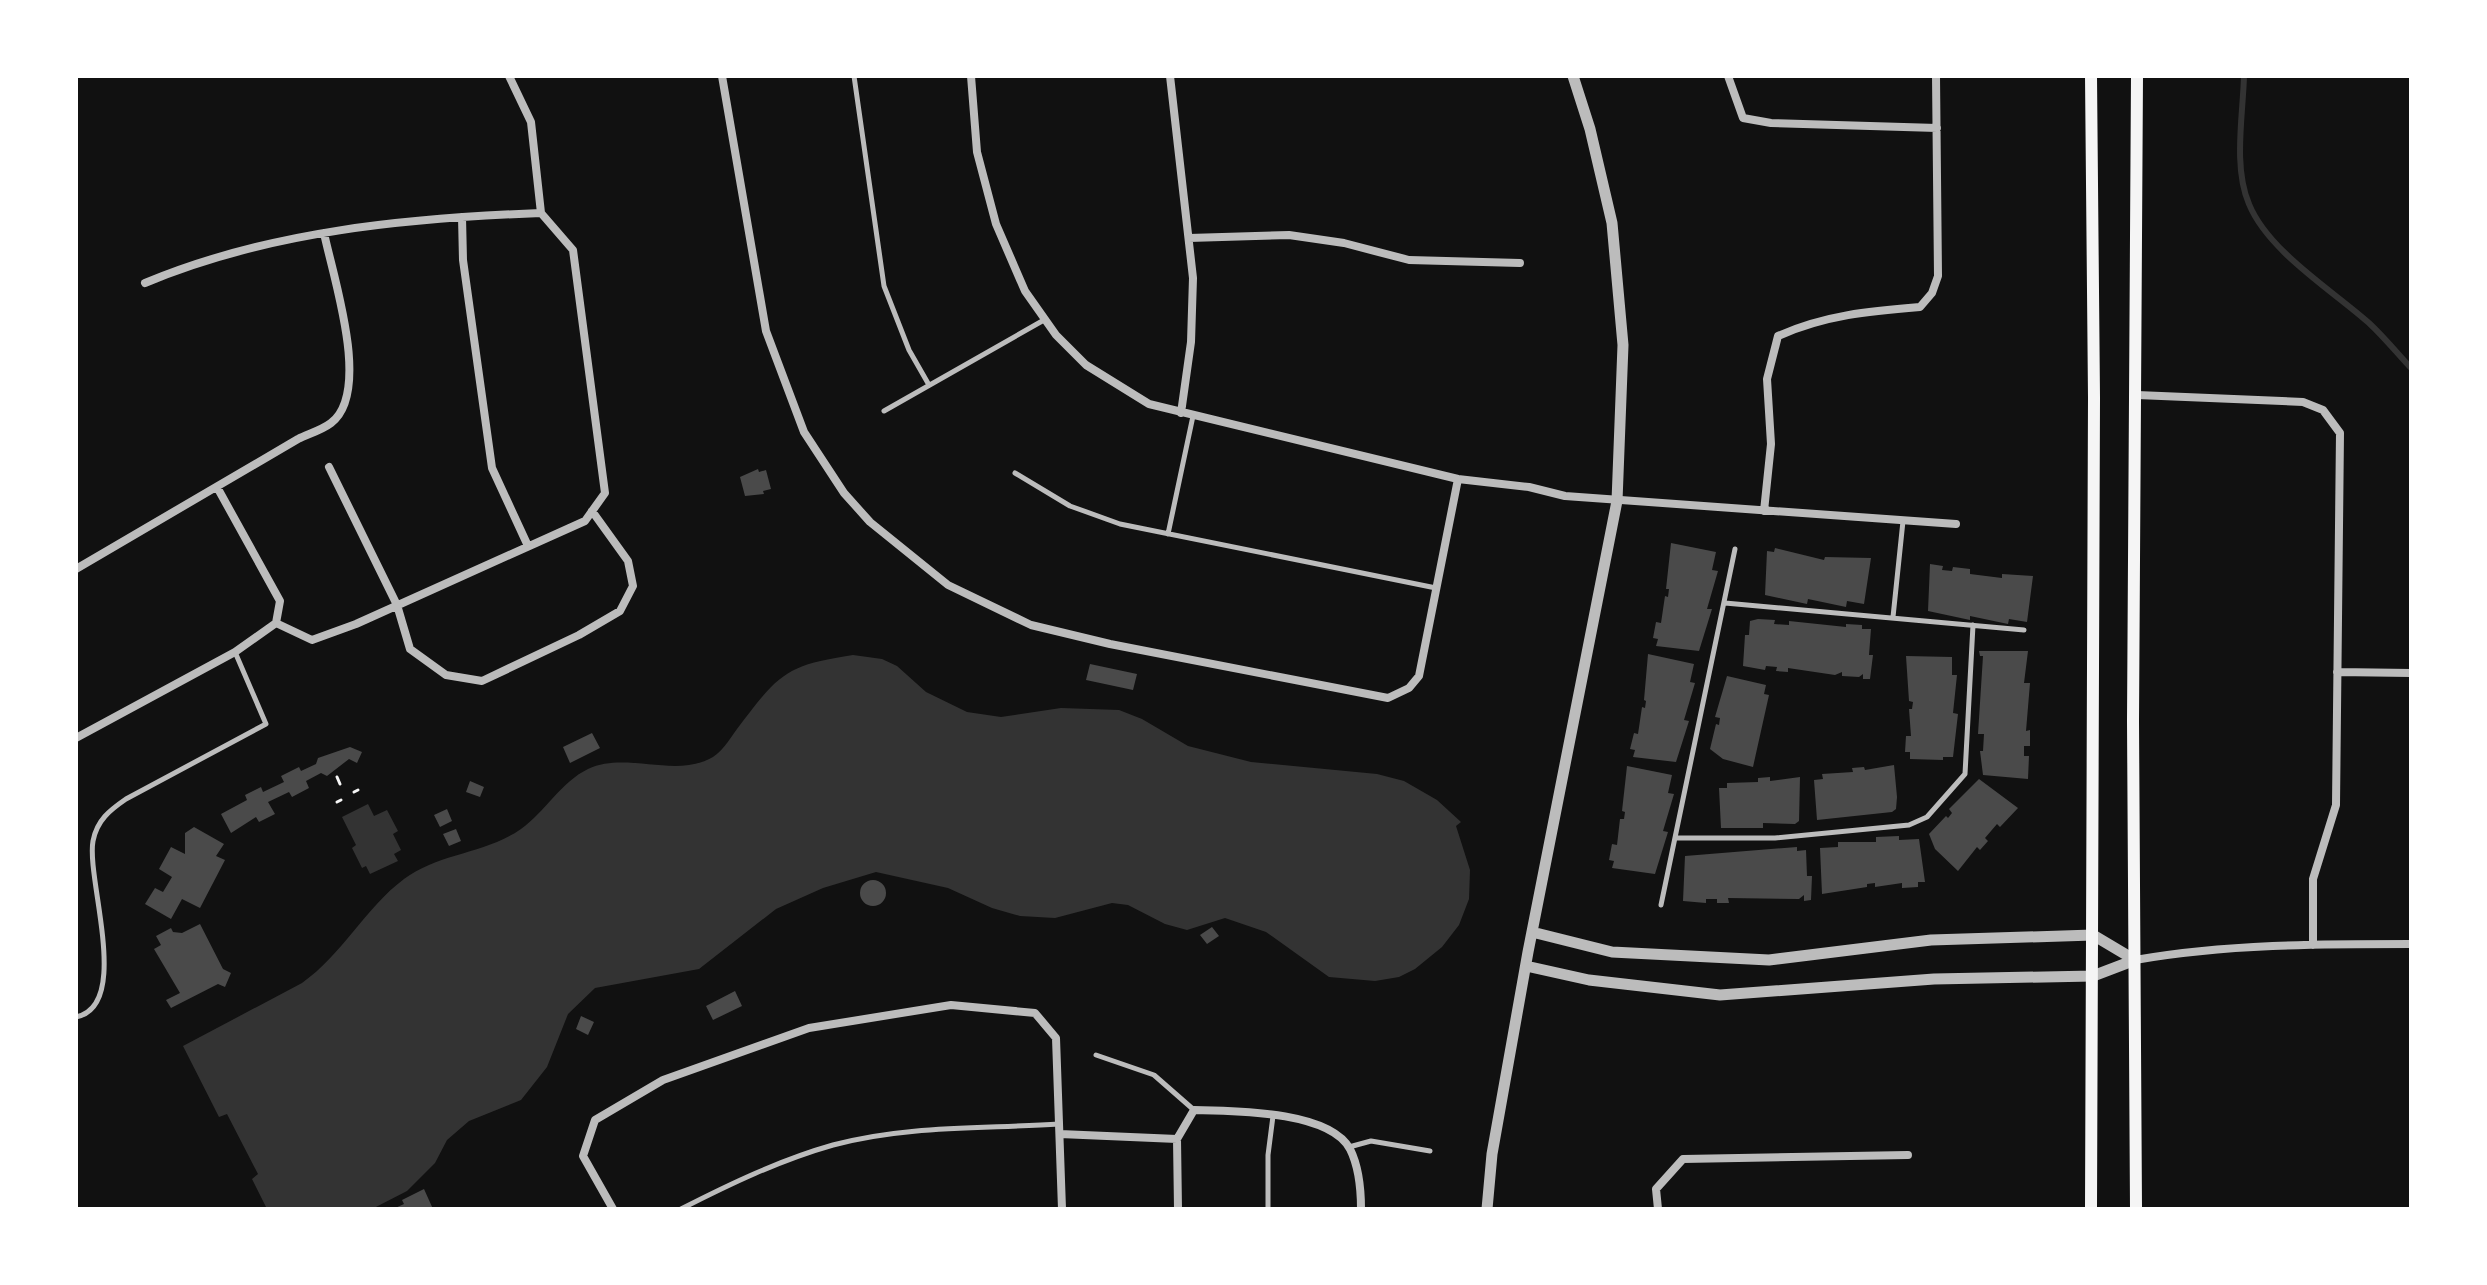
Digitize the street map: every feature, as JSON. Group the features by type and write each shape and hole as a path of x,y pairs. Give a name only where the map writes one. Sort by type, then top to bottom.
{"main road":[{"path":"2091,76 2091,1209"},
{"path":"2136,1209 2137,76"}],"street":[{"path":"276,623 312,640 585,521 605,493 573,250 541,213 531,122 509,76"},
{"path":"722,76 766,331 804,432 844,493 870,522 948,585 992,608 1066,635 1388,698 1409,688 1419,676 1458,479"},
{"path":"971,76 977,152 996,224 1025,291 1086,365 1149,404 1458,479 1617,501 1956,524"},
{"path":"1170,76 1193,278 1191,342 1181,413"},
{"path":"1487,1209 1492,1154 1532,932 1617,501 1623,345 1612,223 1590,129 1573,76"},
{"path":"1728,76 1743,118 1771,123 1937,128"},
{"path":"1764,511 1771,444 1767,379 1778,336 1812,321 1851,313 1920,307 1932,293 1938,276 1936,76"},
{"path":"145,283 200,260 324,233 462,217 541,213"},
{"path":"462,217 466,288 492,468 528,546"},
{"path":"76,569 298,439 332,423 349,399 352,362 324,233"},
{"path":"1189,238 1289,235 1344,243 1409,260 1520,263"},
{"path":"2137,395 2303,402 2323,410 2340,433 2336,805 2313,879 2313,945"},
{"path":"329,467 397,605 410,649 446,675 482,681 579,635 620,611 633,586 628,561 592,511"},
{"path":"76,738 235,652 276,623 280,601 217,487"},
{"path":"2337,672 2411,673"},
{"path":"1532,932 1612,952 1769,960 1931,940 2093,935 2135,960"},
{"path":"1526,966 1589,980 1720,995 1934,979 2093,976 2135,960 2172,954 2313,945 2411,944"},
{"path":"613,1209 583,1156 595,1120 663,1080 809,1028 951,1005 1035,1013 1056,1038 1062,1209"},
{"path":"1178,1209 1177,1139 1194,1110 1273,1115 1331,1130 1349,1147 1361,1183 1361,1209"},
{"path":"1060,1134 1177,1139"},
{"path":"1658,1209 1656,1189 1683,1159 1908,1155"}],"lane":[{"path":"854,76 884,286 904,340 929,385"},
{"path":"884,411 1045,319"},
{"path":"1168,534 1193,416"},
{"path":"1015,473 1090,514 1168,534 1436,588"},
{"path":"1893,617 1903,521"},
{"path":"1661,905 1735,549"},
{"path":"1725,603 2024,630"},
{"path":"1675,838 1775,838 1909,825 1927,817 1965,774 1973,625"},
{"path":"76,1017 94,1008 100,1000 103,983 101,909 93,858 100,823 108,811 126,799 266,724 235,652"},
{"path":"1096,1055 1154,1075 1194,1110"},
{"path":"1268,1209 1268,1155 1273,1115"},
{"path":"681,1209 751,1174 835,1145 937,1129 1059,1124"},
{"path":"1349,1147 1371,1141 1430,1151"}],"path":[{"path":"337,777 340,784"}],"shaded area":[{"path":"853,655 882,659 897,666 926,692 967,712 1001,717 1061,708 1119,710 1142,719 1188,746 1251,762 1377,774 1404,781 1437,800 1461,822 1456,826 1470,870 1469,899 1459,925 1442,947 1415,969 1399,977 1375,981 1329,977 1266,932 1225,918 1187,930 1165,924 1128,905 1112,903 1055,918 1020,916 992,908 948,888 876,872 823,888 776,909 699,969 595,988 568,1014 547,1067 521,1100 469,1121 447,1140 435,1163 407,1191 372,1209 267,1209 252,1179 258,1174 227,1114 219,1117 183,1046 302,983 330,959 377,903 404,879 432,864 492,844 521,829 561,789 588,769 619,763 683,766 713,757 776,682 799,668"},
{"path":"368,804 374,816 387,810 398,831 393,834 401,850 394,854 398,861 370,874 366,866 362,868 352,848 356,845 342,817"}],"building":[{"path":"758,469 759,472 766,470 771,489 763,491 764,494 745,496 740,477"},
{"path":"1671,543 1716,552 1712,570 1718,571 1707,609 1712,609 1699,651 1656,646 1658,639 1653,638 1656,622 1661,623 1665,596 1668,597 1669,589 1666,589"},
{"path":"1775,548 1824,560 1825,557 1871,558 1864,604 1847,601 1846,607 1808,599 1807,604 1765,595 1767,551 1774,552"},
{"path":"1930,564 1943,566 1942,570 1952,571 1953,567 1970,569 1970,574 2002,578 2002,574 2033,576 2027,622 2009,619 2008,624 1970,616 1970,620 1928,611"},
{"path":"1775,620 1774,624 1789,625 1789,621 1846,627 1846,624 1862,625 1862,629 1871,629 1869,655 1873,655 1870,679 1863,679 1863,674 1859,677 1842,676 1842,672 1835,675 1743,666 1745,635 1749,635 1750,621"},
{"path":"1979,651 2028,651 2024,683 2030,683 2026,731 2030,730 2030,746 2024,746 2024,756 2029,756 2028,779 1983,775 1980,751 1983,751 1984,734 1978,734 1983,656"},
{"path":"1648,654 1694,664 1690,682 1695,683 1684,720 1689,721 1676,762 1633,757 1635,750 1630,749 1634,733 1638,734 1642,707 1645,708"},
{"path":"1906,656 1952,657 1952,675 1957,675 1953,713 1958,714 1953,757 1943,757 1943,760 1910,759 1910,752 1905,752 1906,736 1911,736 1909,709 1912,709 1913,702 1909,701"},
{"path":"1090,664 1137,674 1133,690 1086,680"},
{"path":"1727,676 1766,685 1764,694 1769,695 1753,767 1723,759 1710,749 1716,724 1719,725 1720,718 1715,717"},
{"path":"592,733 600,748 570,763 563,747"},
{"path":"350,747 362,752 357,763 349,759 327,776 321,773 306,781 309,788 292,797 289,792 268,802 275,814 259,822 256,817 231,833 221,814 247,800 245,795 261,787 263,792 284,782 281,776 299,767 301,771 316,764 318,758"},
{"path":"1894,765 1897,797 1896,809 1892,812 1817,820 1814,780 1823,779 1822,774"},
{"path":"1627,766 1672,775 1668,793 1674,794 1663,831 1668,832 1655,874 1612,868 1614,861 1609,860 1612,844 1617,845 1620,819 1624,819 1625,812 1622,811"},
{"path":"1770,777 1770,781 1800,777 1799,821 1795,824 1763,823 1763,828 1721,828 1719,788 1727,788 1727,783 1758,782 1758,778"},
{"path":"1979,779 2018,808 2000,827 1997,824 1985,838 1988,841 1980,850 1977,847 1958,871 1935,849 1929,834 1946,816 1948,818 1952,813 1949,809"},
{"path":"470,781 484,787 480,797 466,792"},
{"path":"447,809 452,821 440,827 434,815"},
{"path":"194,827 224,844 216,856 225,860 200,908 182,899 171,919 145,904 155,888 163,892 172,877 159,869 171,847 185,854 185,833"},
{"path":"456,829 461,841 449,846 443,834"},
{"path":"1899,836 1899,840 1919,839 1925,882 1918,882 1918,887 1902,888 1902,883 1875,887 1875,883 1822,894 1820,848 1838,847 1838,842 1876,842 1876,837"},
{"path":"1797,847 1797,851 1806,850 1807,876 1812,876 1811,900 1804,901 1804,895 1799,899 1728,898 1729,903 1717,903 1717,899 1706,899 1706,903 1683,901 1685,856"},
{"path":"873,880 882,884 886,893 882,902 873,906 864,902 860,893 864,884"},
{"path":"200,924 223,969 231,973 225,987 218,984 171,1008 166,1000 180,993 154,949 161,945 156,936 171,928 173,932 182,933"},
{"path":"1212,927 1219,936 1207,944 1200,935"},
{"path":"735,991 742,1006 713,1020 706,1006"},
{"path":"581,1016 594,1022 588,1035 576,1029"},
{"path":"424,1189 433,1209 393,1209 404,1204 402,1200"}],"waterway":[{"path":"2244,76 2241,174 2249,204 2258,221 2286,254 2369,323 2411,368"}]}
